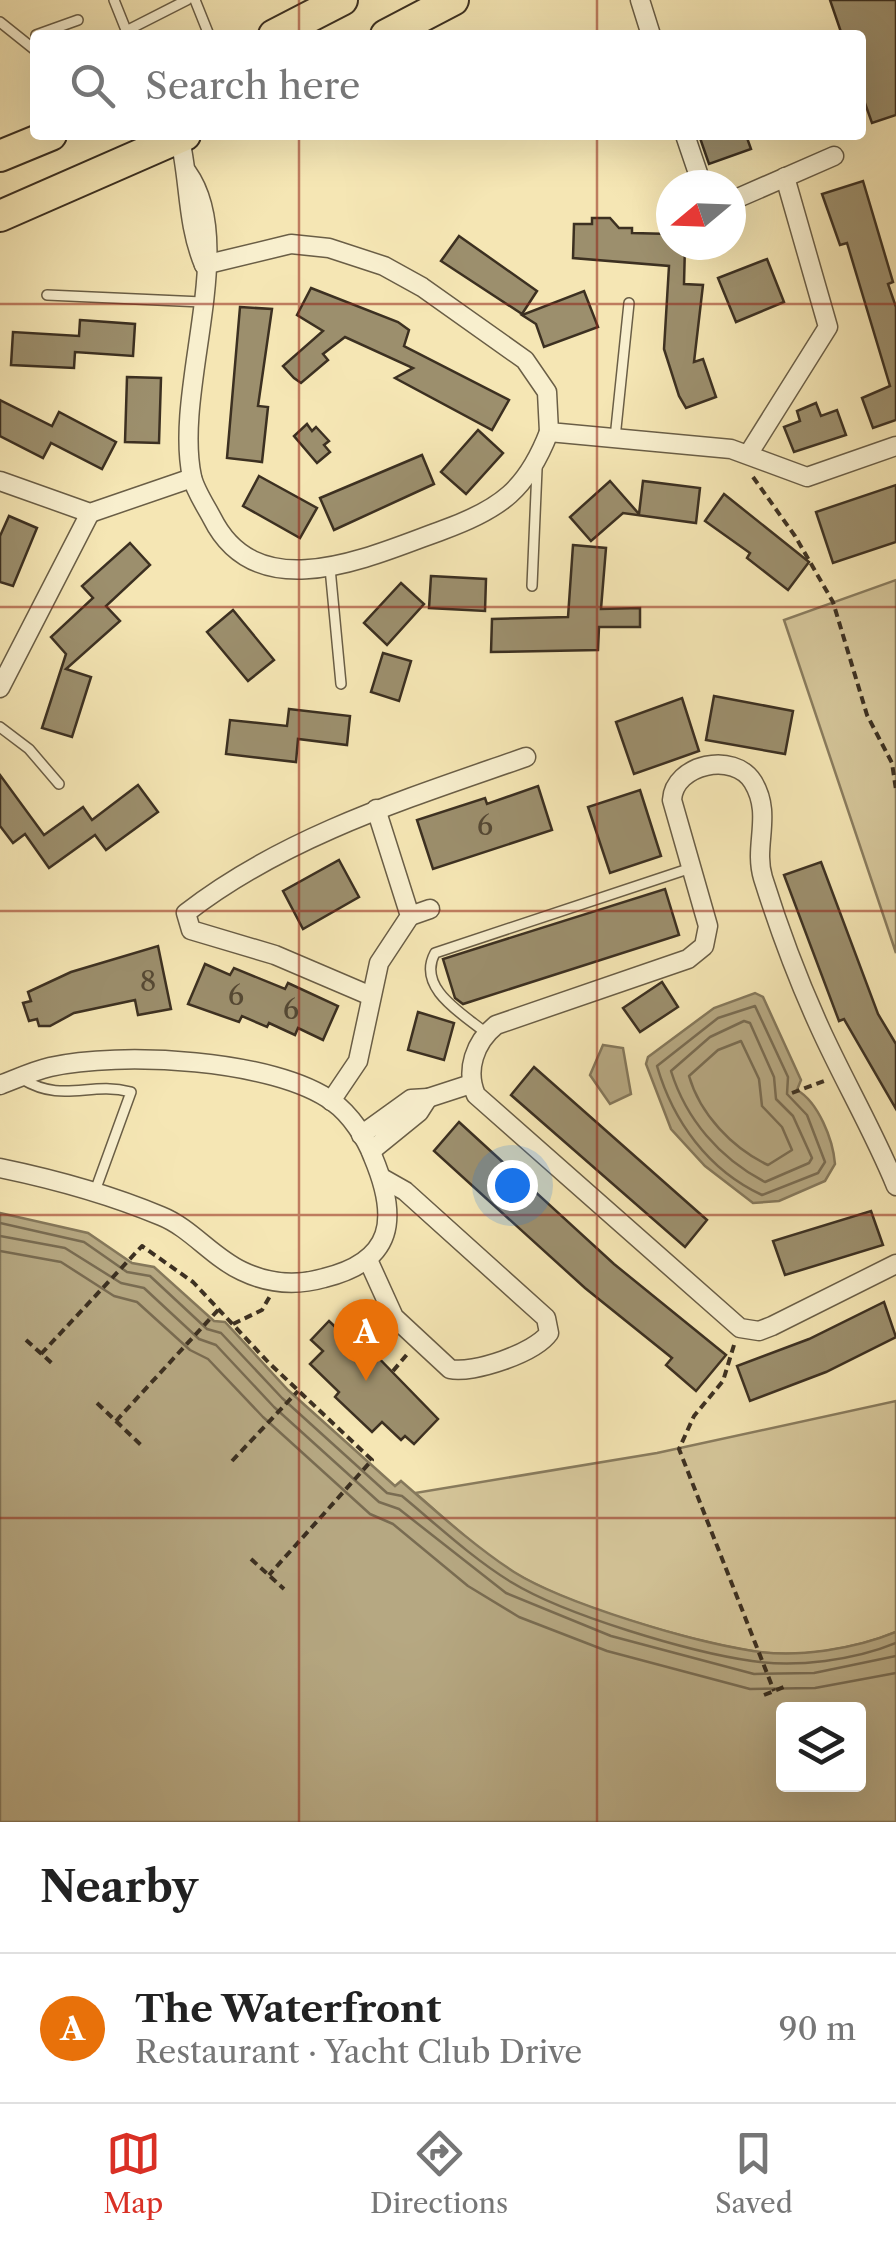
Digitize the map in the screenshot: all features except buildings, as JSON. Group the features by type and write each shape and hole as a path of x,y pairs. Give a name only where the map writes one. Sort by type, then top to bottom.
{"main road":[{"path":"280,30 305,9 342,0"},
{"path":"396,30 453,0"},
{"path":"0,156 39,140"},
{"path":"0,216 172,140"}],"street":[{"path":"640,0 649,30"},
{"path":"182,140 187,172 201,191 212,240 204,265 192,412 192,478 231,548 274,566 308,571 330,568 456,526 490,509 524,482 537,466 548,432 547,392 526,360 422,287 384,266 329,248 291,244 204,265"},
{"path":"687,140 697,170"},
{"path":"746,194 834,156"},
{"path":"749,452 828,327 785,177"},
{"path":"548,432 749,452 807,477 896,446"},
{"path":"0,481 90,513 192,478"},
{"path":"0,688 90,513"},
{"path":"371,996 275,955 190,930 186,913 212,893 376,809 526,758"},
{"path":"896,1186 804,992 760,866 762,800 748,774 734,766 701,768 673,789 674,812 708,926 697,954 508,1018 486,1033 470,1069 471,1084 476,1095 740,1328 759,1331 772,1326 896,1264"},
{"path":"376,809 410,916"},
{"path":"332,1101 358,1061 379,962 410,916 430,909"},
{"path":"0,1085 50,1067 116,1058 159,1060 245,1071 332,1101 366,1143 382,1178 383,1240 369,1262 303,1283 276,1282 230,1264 160,1216 0,1168"},
{"path":"366,1143 411,1100 471,1084"},
{"path":"369,1262 386,1305 450,1369 464,1372 534,1346 549,1333 546,1318 405,1191 382,1178"}],"lane":[{"path":"114,0 126,30"},
{"path":"133,30 191,0 206,30"},
{"path":"50,30 78,20"},
{"path":"0,22 30,46"},
{"path":"22,40 30,37"},
{"path":"47,294 202,302"},
{"path":"614,440 629,303"},
{"path":"532,586 537,466"},
{"path":"330,568 341,684"},
{"path":"0,727 28,748 59,784"},
{"path":"486,1033 436,988 430,970 435,952 691,868"},
{"path":"19,1078 44,1092 114,1088 131,1092 94,1194"}],"path":[{"path":"749,452 754,480 796,536 834,602 867,714 892,762 896,790"},
{"path":"792,1092 820,1082"},
{"path":"41,1354 139,1248 147,1247 194,1282 298,1391 370,1456 371,1462 268,1575"},
{"path":"233,1324 262,1310 276,1282"},
{"path":"116,1421 219,1309"},
{"path":"740,1328 723,1381 679,1444 774,1691"},
{"path":"26,1340 55,1366"},
{"path":"393,1371 418,1341"},
{"path":"232,1461 298,1391"},
{"path":"97,1403 141,1445"},
{"path":"251,1558 284,1589"},
{"path":"764,1695 784,1687"}],"shaded area":[{"path":"896,580 896,953 784,620"},
{"path":"896,1401 896,1632 844,1648 787,1654 752,1651 664,1631 601,1611 518,1575 415,1493 657,1453"}],"water":[{"path":"755,993 763,997 801,1080 797,1090 812,1103 823,1122 835,1164 825,1181 779,1201 753,1203 705,1166 671,1129 646,1064 648,1057 714,1008"},
{"path":"603,1045 623,1048 631,1094 610,1104 590,1075"},
{"path":"0,1213 88,1233 132,1263 154,1267 214,1321 225,1322 288,1390 395,1486 401,1481 485,1551 536,1584 630,1620 753,1651 826,1650 896,1632 896,1822 0,1822"}],"place":[{"name":"The Waterfront","path":"366,1381"}]}
